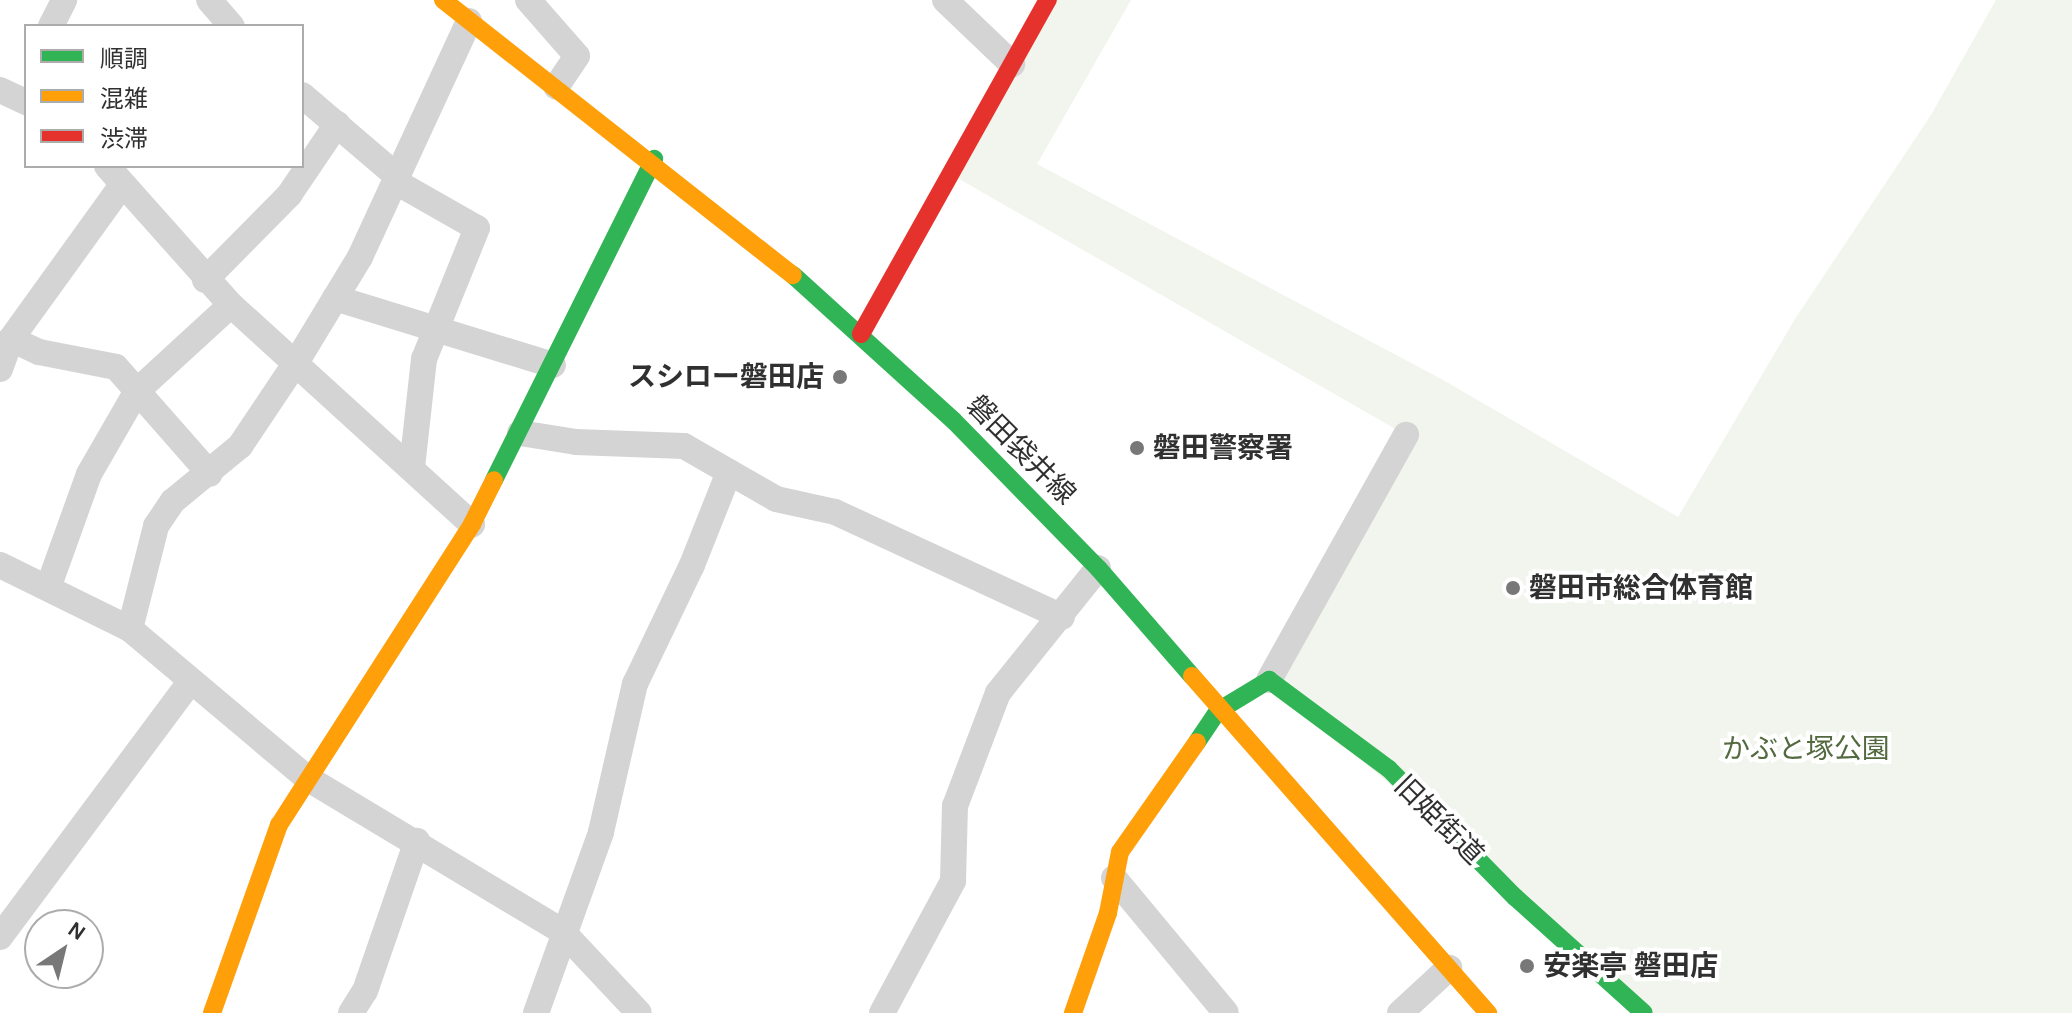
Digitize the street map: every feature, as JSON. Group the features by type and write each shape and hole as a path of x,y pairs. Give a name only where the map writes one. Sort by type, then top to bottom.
{"street":[{"path":"52,24 64,0"},
{"path":"209,0 230,24"},
{"name":"磐田袋井線","path":"443,0 654,159 861,334 954,421 1098,568 1218,711 1488,1013"},
{"path":"528,0 577,56 556,87"},
{"path":"945,0 1012,64"},
{"path":"861,334 1048,0"},
{"path":"130,629 156,526 173,501 210,474 240,446 297,361 335,298 397,179 469,21"},
{"path":"304,97 397,179 477,228 424,359 412,468"},
{"path":"205,280 289,195 337,124"},
{"path":"212,1013 258,871 307,778 472,524 654,159"},
{"path":"0,369 11,339 115,175 205,280 472,524"},
{"path":"335,298 553,365"},
{"path":"48,588 89,474 137,391 231,305"},
{"path":"11,339 39,352 116,367 210,474"},
{"path":"520,433 576,442 684,446 776,499 835,512 1062,617"},
{"path":"1073,1013 1120,852 1218,711 1269,680 1406,435"},
{"path":"536,1013 562,931 576,906 601,832 635,684 729,472"},
{"path":"0,565 130,629 189,683 307,778 417,841 562,931 639,1013"},
{"path":"882,1013 953,881 955,806 998,693 1062,617 1098,568"},
{"name":"旧姫街道","path":"1269,680 1389,769 1515,897 1644,1013"},
{"path":"0,937 189,683"},
{"path":"351,1013 365,991 417,841"},
{"path":"1114,878 1226,1013"},
{"path":"1400,1013 1449,968"}],"green space":[{"name":"かぶと塚公園","path":"1054,0 1131,0 1037,164 1445,381 1678,517 1795,319 1931,115 1996,0 2072,0 2072,1013 1654,1013 1269,680 1406,435 954,176"}],"traffic: fast":[{"path":"494,480 654,159"},
{"path":"793,275 954,421 1098,568 1192,676"},
{"path":"1197,742 1218,711 1269,680 1389,769 1515,897 1644,1013"}],"traffic: slow":[{"path":"443,0 793,275"},
{"path":"212,1013 279,825 472,524 494,480"},
{"path":"1192,676 1488,1013"},
{"path":"1073,1013 1108,913 1120,852 1197,742"}],"traffic: jam":[{"path":"861,334 1048,0"}],"place":[{"name":"スシロー磐田店","path":"840,377"},
{"name":"磐田警察署","path":"1137,448"},
{"name":"磐田市総合体育館","path":"1513,588"},
{"name":"安楽亭 磐田店","path":"1527,966"}]}
